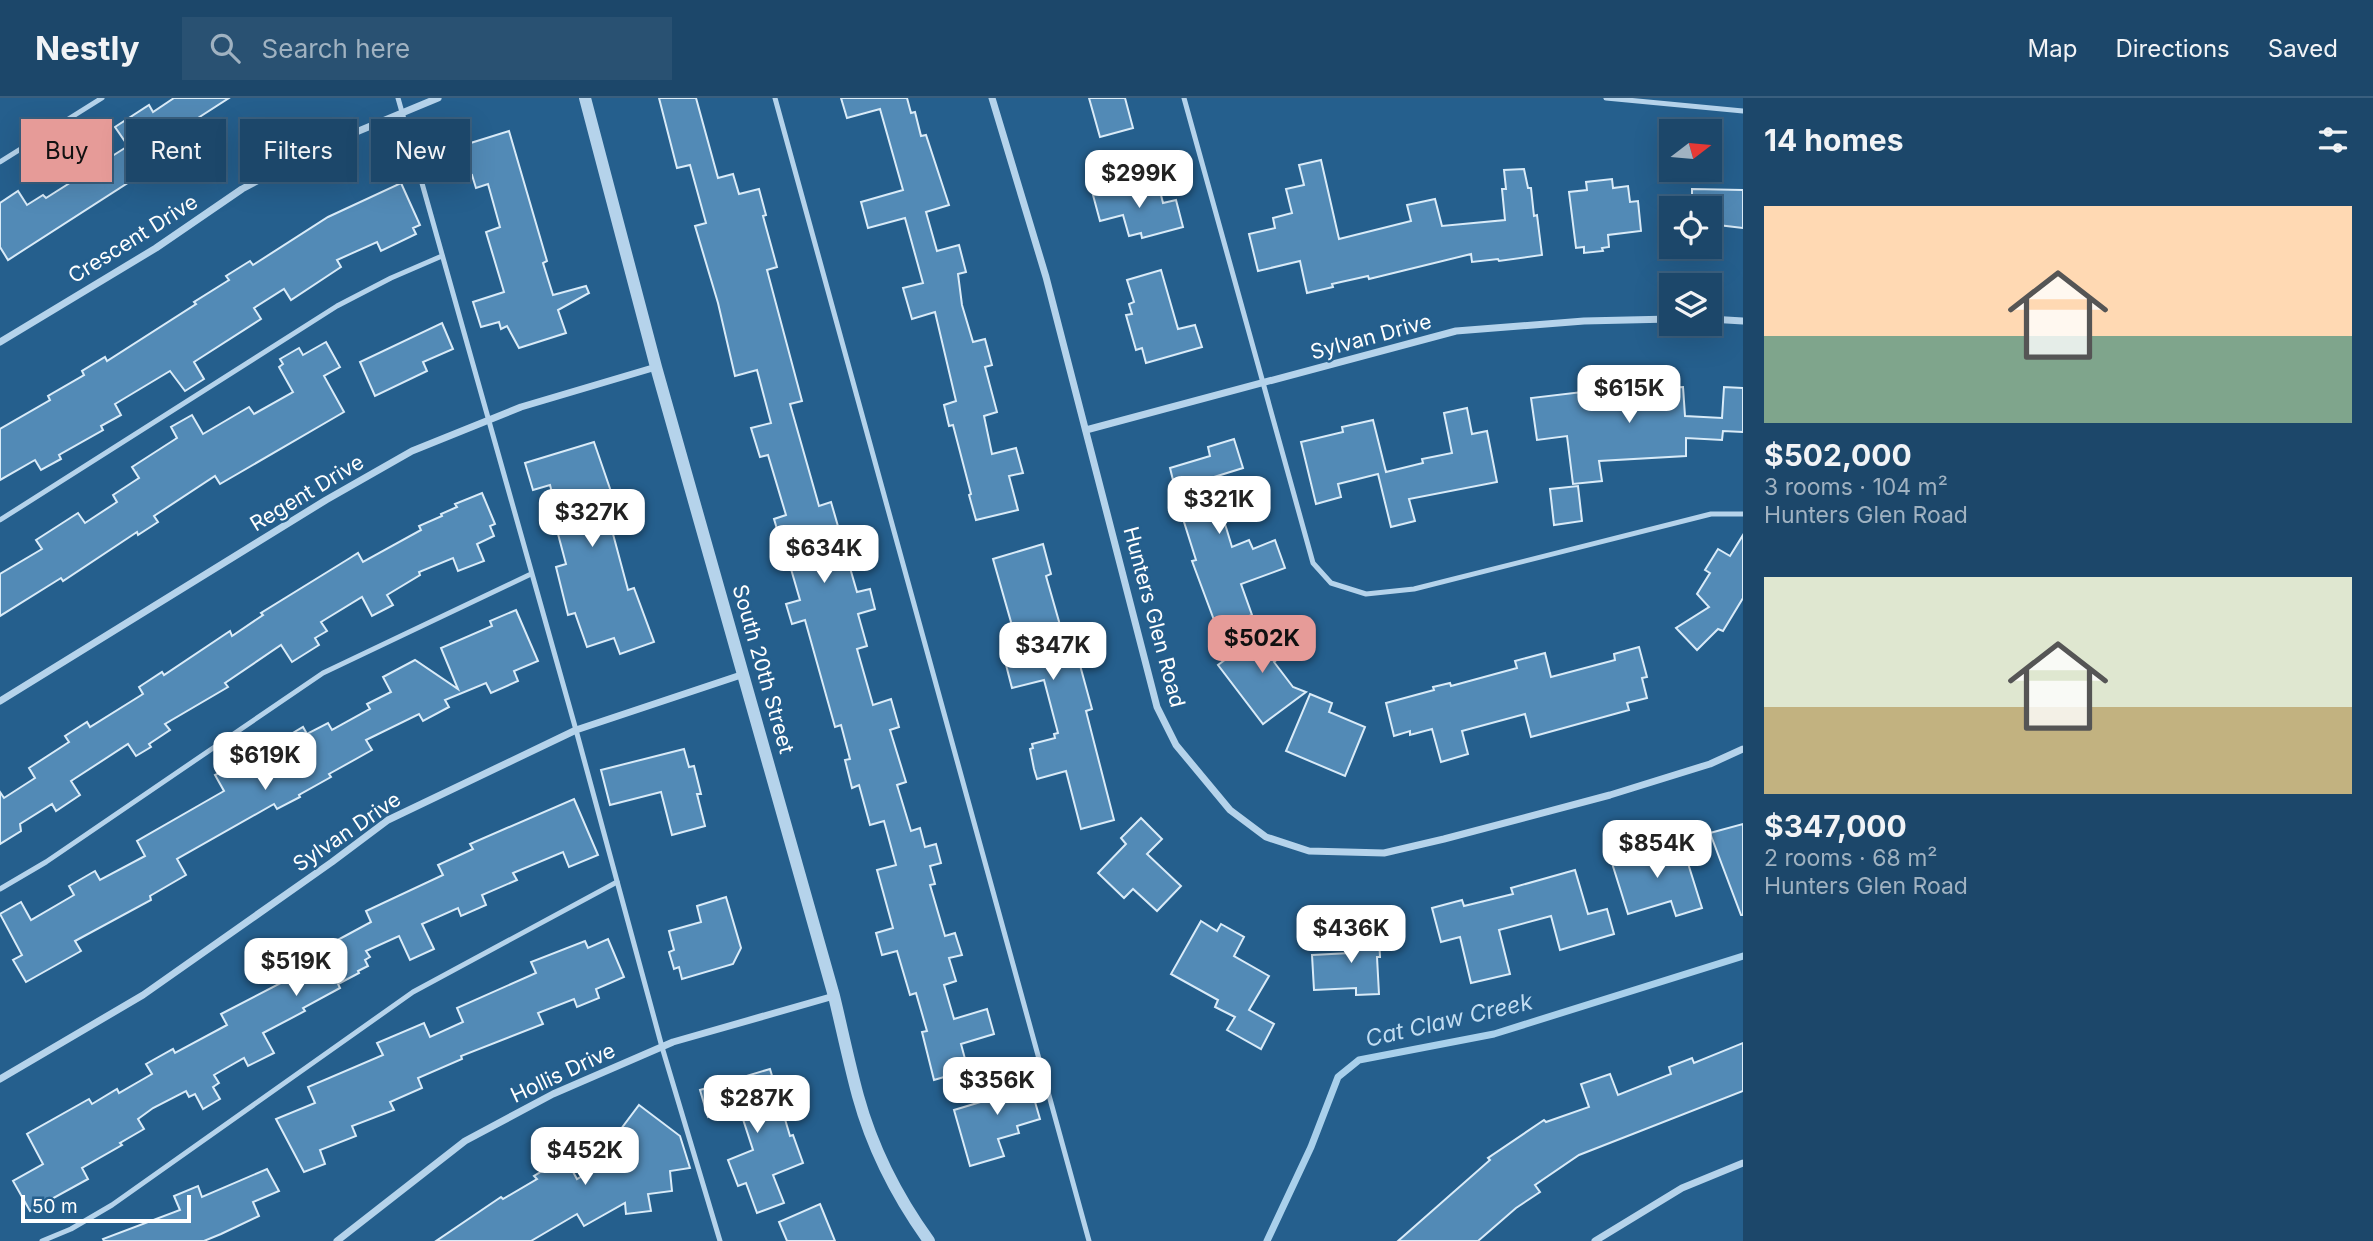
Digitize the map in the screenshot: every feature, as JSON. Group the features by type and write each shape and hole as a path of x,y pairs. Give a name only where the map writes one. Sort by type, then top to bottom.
{"street":[{"name":"Crescent Drive","path":"0,342 156,247 242,189 325,145 438,98"},
{"name":"South 20th Street","path":"585,98 656,367 834,996 858,1098 882,1160 912,1217 929,1241"},
{"name":"Hunters Glen Road","path":"992,98 1046,277 1157,707 1176,745 1230,810 1266,838 1309,851 1384,853 1610,795 1710,764 1743,749"},
{"name":"Sylvan Drive","path":"1086,430 1456,331 1584,321 1659,319"},
{"path":"1722,320 1743,321"},
{"name":"Regent Drive","path":"0,701 315,507 412,451 522,407 656,367"},
{"name":"Sylvan Drive","path":"0,1079 143,995 388,820 576,730 744,674"},
{"name":"Hollis Drive","path":"337,1241 465,1141 553,1094 662,1047 834,996"},
{"path":"1594,1241 1682,1188 1743,1163"}],"lane":[{"path":"0,162 102,98"},
{"path":"398,98 717,1240"},
{"path":"775,98 1089,1241"},
{"path":"1184,98 1313,563 1331,583 1366,594 1415,589 1711,514 1743,514"},
{"path":"1606,98 1743,111"},
{"path":"0,520 337,306 442,256"},
{"path":"0,889 46,862 323,673 531,574"},
{"path":"42,1241 71,1229 112,1205 413,992 617,883"}],"building":[{"path":"174,98 229,98 199,119 127,119 149,105 153,112"},
{"path":"659,98 696,98 718,178 733,174 739,194 759,189 766,215 763,216 777,267 767,270 802,401 790,404 819,506 831,502 857,592 870,589 875,609 858,614 867,646 857,649 873,705 891,699 899,727 890,730 906,782 897,785 911,831 920,828 925,847 936,844 941,863 930,866 935,884 930,885 945,936 955,933 962,955 949,958 956,981 944,985 954,1019 987,1009 994,1034 961,1044 968,1070 934,1080 922,1032 927,1031 916,993 910,995 897,951 882,955 876,933 893,928 877,870 896,865 884,821 870,825 859,785 852,788 845,760 850,759 841,725 835,727 805,620 792,624 786,604 800,600 774,519 786,515 768,455 760,457 751,428 771,423 757,370 735,376 718,303 695,226 706,223 690,165 677,168"},
{"path":"841,98 907,98 911,113 915,112 921,136 926,135 949,205 926,212 937,251 959,245 966,272 958,274 962,305 973,342 985,339 992,365 985,367 997,412 984,416 992,454 1016,448 1023,473 1009,476 1018,510 976,520 953,425 949,426 944,405 956,401 935,312 912,319 903,288 923,283 905,218 868,228 861,202 903,190 880,109 847,118"},
{"path":"1089,98 1125,98 1133,128 1100,137"},
{"path":"126,120 126,143 115,127"},
{"path":"509,131 547,261 543,263 553,295 586,286 589,293 558,310 566,333 519,348 507,326 501,329 499,322 481,327 473,302 504,292 486,232 500,227 488,184 476,188 472,175 470,176 470,143"},
{"path":"126,147 126,182 129,182 8,260 0,247 0,203 18,191 27,205 43,195 46,198 71,182 112,182 112,156"},
{"path":"1321,160 1339,239 1411,221 1407,205 1435,199 1442,226 1505,220 1502,189 1506,189 1504,170 1524,169 1528,188 1531,188 1534,216 1537,215 1542,255 1472,262 1471,254 1369,279 1368,276 1332,284 1333,287 1307,293 1300,261 1258,271 1249,234 1275,228 1273,218 1292,213 1286,189 1304,185 1299,165"},
{"path":"1612,179 1613,188 1628,186 1630,202 1638,201 1641,231 1608,235 1609,247 1602,248 1603,251 1584,253 1584,247 1576,248 1569,192 1587,190 1586,182"},
{"path":"1144,181 1148,194 1160,191 1163,203 1176,200 1183,227 1142,238 1141,233 1129,236 1123,215 1100,221 1093,195"},
{"path":"401,183 420,225 413,228 416,234 381,251 377,242 337,260 341,267 291,300 284,289 254,308 261,319 194,362 204,379 185,391 170,371 115,404 121,415 101,426 103,430 59,455 61,459 41,470 35,460 0,480 0,429 50,400 48,396 84,375 82,371 105,357 107,361 196,304 194,302 229,280 226,276 250,261 253,265 328,217"},
{"path":"1692,189 1743,190 1743,228 1722,225 1722,196 1692,196"},
{"path":"1161,270 1178,329 1195,325 1202,347 1146,363 1142,348 1136,350 1126,315 1132,314 1129,304 1134,302 1127,280"},
{"path":"442,323 453,349 423,362 427,371 375,396 360,362"},
{"path":"326,342 340,367 324,376 344,412 220,484 215,476 154,516 158,522 138,535 137,532 63,581 61,578 0,616 0,574 42,549 36,540 78,513 85,523 117,502 113,495 139,478 132,467 177,438 171,427 192,415 203,434 249,407 254,414 293,392 279,367 283,364 280,359 299,348 303,355"},
{"path":"1683,387 1685,416 1722,418 1724,387 1743,388 1743,432 1723,431 1722,440 1686,438 1686,456 1599,461 1602,481 1573,484 1567,436 1537,440 1531,398 1591,391"},
{"path":"1467,408 1472,434 1487,431 1497,482 1409,499 1415,521 1391,527 1378,474 1338,484 1341,497 1316,504 1301,442 1343,432 1342,427 1373,420 1386,472 1423,463 1422,459 1452,453 1444,413"},
{"path":"1234,439 1243,468 1211,478 1232,547 1249,540 1253,549 1275,540 1285,568 1241,584 1252,615 1217,628 1192,561 1196,560 1172,484 1170,468 1210,456 1208,447"},
{"path":"594,442 617,509 625,507 631,529 613,534 628,590 634,588 654,642 620,654 614,638 587,647 575,613 568,615 556,567 566,564 558,534 571,531 561,497 554,500 550,485 533,490 525,463"},
{"path":"1578,486 1582,521 1554,525 1550,489"},
{"path":"482,493 495,524 490,526 494,536 477,544 484,561 458,571 453,558 419,572 420,575 387,595 393,605 372,616 362,597 321,622 327,631 315,638 319,645 292,662 281,645 225,683 228,687 165,724 170,730 149,744 151,747 136,756 128,744 71,781 80,795 56,811 52,804 20,824 21,831 0,844 0,792 4,798 35,778 29,768 69,742 65,736 87,722 90,727 143,694 139,687 162,672 164,675 230,631 232,636 263,615 261,613 358,553 363,562 421,530 419,526 457,507 455,504"},
{"path":"1743,535 1743,598 1723,631 1718,629 1697,650 1676,628 1709,607 1697,594 1710,573 1705,570 1718,549 1730,556"},
{"path":"1043,544 1051,574 1046,576 1064,639 1067,638 1070,648 1075,647 1092,709 1086,711 1114,820 1081,829 1066,771 1037,779 1034,769 1030,749 1033,748 1032,744 1055,738 1054,734 1058,733 1044,680 1012,688 1005,661 1021,657 993,559"},
{"path":"516,610 538,661 514,671 518,681 491,693 486,683 445,700 449,707 423,721 419,714 366,740 372,750 329,774 331,777 299,795 300,797 277,809 274,804 177,859 186,875 150,896 151,900 75,941 81,951 26,982 13,960 22,955 0,914 21,902 31,920 74,895 69,886 95,871 100,880 145,856 137,841 224,791 215,775 255,756 258,762 290,744 286,737 303,727 307,734 328,723 332,730 370,709 367,704 391,692 383,677 415,660 458,689 441,648 492,626 490,621"},
{"path":"1272,625 1290,649 1274,662 1293,687 1306,692 1263,724 1218,665"},
{"path":"1639,647 1647,677 1642,678 1647,698 1627,703 1629,710 1531,737 1525,714 1462,731 1468,754 1441,762 1432,729 1394,736 1386,703 1434,690 1433,687 1450,683 1451,686 1517,668 1515,661 1545,653 1551,677 1615,660 1614,654"},
{"path":"1310,694 1332,703 1329,712 1365,727 1345,776 1286,751"},
{"path":"684,749 689,767 694,766 705,826 672,835 661,792 610,805 601,770"},
{"path":"574,799 598,855 569,867 563,852 513,873 517,880 482,895 486,905 461,916 458,908 422,924 434,949 410,960 399,936 366,951 370,957 365,960 368,966 338,984 340,988 303,1008 305,1011 263,1033 274,1053 248,1066 244,1058 214,1075 219,1083 213,1087 220,1099 203,1109 195,1094 189,1097 186,1091 153,1108 138,1119 144,1129 82,1168 88,1179 30,1211 13,1181 43,1164 27,1134 89,1099 92,1104 117,1089 119,1093 152,1074 146,1064 173,1049 175,1053 227,1025 221,1014 300,973 295,963 371,922 366,911 443,875 438,865 473,849 470,844"},
{"path":"1141,818 1162,839 1147,854 1181,886 1157,911 1133,889 1124,898 1098,873 1126,844 1121,838"},
{"path":"1743,824 1743,915 1741,915 1710,833"},
{"path":"1681,841 1702,908 1676,916 1671,901 1628,914 1611,860 1629,854 1631,859"},
{"path":"1575,870 1588,914 1607,909 1614,934 1560,950 1551,916 1499,930 1510,974 1471,983 1460,937 1441,942 1432,908 1462,900 1464,906 1513,894 1511,888"},
{"path":"726,897 741,948 733,964 682,979 679,967 674,969 669,952 674,950 669,931 701,922 697,906"},
{"path":"1201,921 1217,931 1221,924 1244,937 1234,956 1269,976 1249,1010 1274,1024 1261,1049 1227,1030 1235,1017 1215,1007 1218,1000 1171,974"},
{"path":"1374,926 1375,939 1379,938 1379,994 1356,995 1356,988 1314,990 1312,955 1350,953 1349,927"},
{"path":"608,939 624,977 596,989 599,998 577,1007 574,999 538,1013 543,1024 461,1056 462,1059 418,1078 422,1088 390,1102 394,1110 352,1126 356,1136 320,1150 325,1164 304,1172 276,1119 315,1103 308,1087 383,1055 377,1043 424,1023 430,1037 463,1022 457,1008 536,973 531,962 585,941 588,948"},
{"path":"1743,1043 1743,1091 1579,1155 1535,1185 1540,1192 1516,1208 1478,1241 1398,1241 1490,1160 1488,1158 1544,1120 1546,1122 1589,1107 1581,1084 1610,1074 1618,1095 1671,1074 1669,1067 1692,1058 1694,1063"},
{"path":"1024,1064 1040,1119 1017,1126 1019,1133 998,1139 1004,1156 970,1166 954,1110 1007,1094 1001,1071"},
{"path":"770,1069 790,1136 793,1135 803,1163 773,1175 784,1203 757,1213 746,1183 738,1186 728,1160 753,1150 739,1107 708,1117 700,1090"},
{"path":"639,1105 680,1136 690,1168 670,1171 672,1191 648,1194 651,1211 626,1214 625,1203 584,1226 577,1214 531,1241 436,1241 501,1197 503,1199 537,1179 534,1176 557,1162 559,1166 567,1161 577,1179 617,1155 615,1137"},
{"path":"267,1169 279,1191 253,1202 259,1216 221,1234 204,1241 103,1239 180,1210 174,1196 198,1186 202,1197"},
{"path":"820,1204 835,1241 787,1241 779,1222"}],"waterway":[{"name":"Cat Claw Creek","path":"1267,1241 1311,1147 1338,1077 1359,1060 1494,1034 1743,956"}]}
